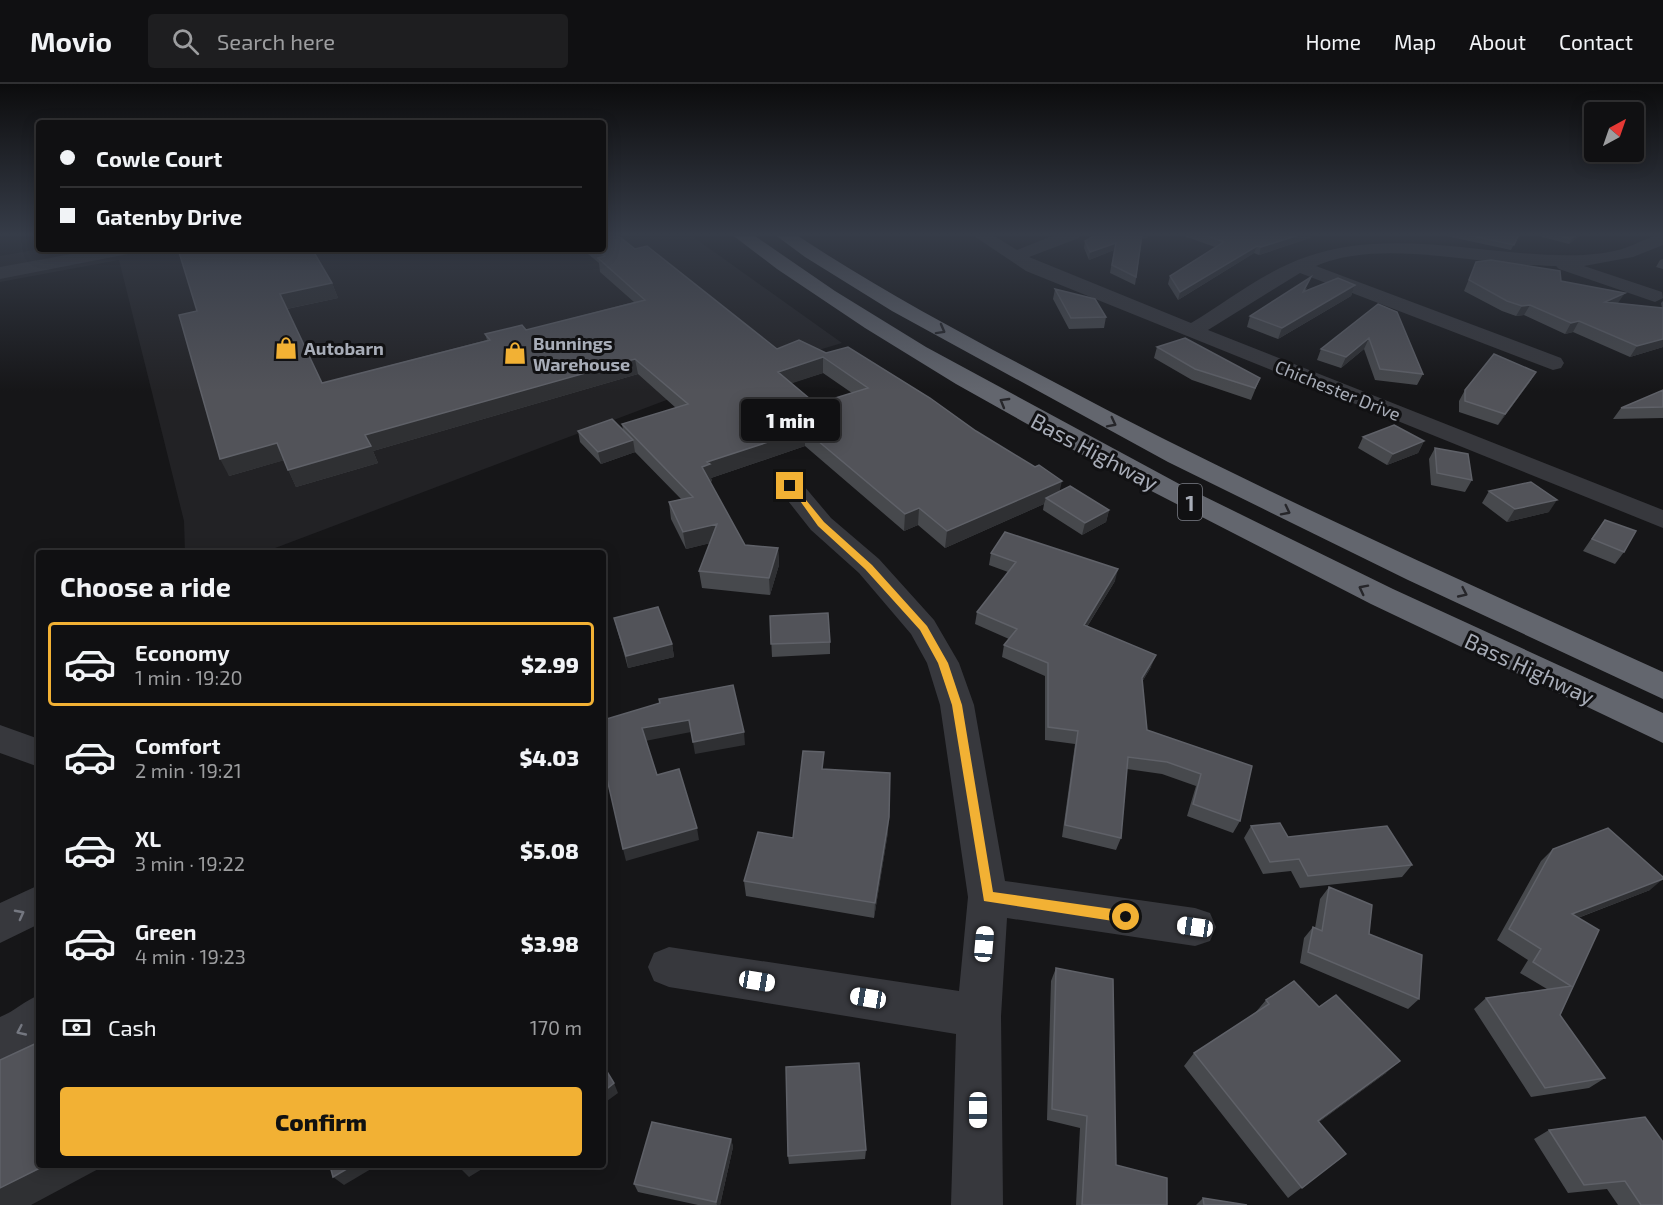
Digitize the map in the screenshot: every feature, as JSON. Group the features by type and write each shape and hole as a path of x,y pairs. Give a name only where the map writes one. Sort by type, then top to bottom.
{"highway":[{"name":"Bass Highway","path":"814,286 869,323 1014,408 1178,496 1392,604 1663,729"},
{"name":"Bass Highway","path":"867,286 908,312 1088,411 1311,523 1663,686"},
{"path":"1392,604 1663,741"}],"street":[{"name":"Chichester Drive","path":"1079,286 1663,520"},
{"path":"1191,332 1266,286"},
{"path":"1353,286 1553,363"},
{"path":"1626,286 1655,296"},
{"path":"790,486 821,524 869,567 923,628 943,663 957,705 988,897 979,1016 977,1205"},
{"path":"0,739 36,752"},
{"path":"988,897 1195,927"},
{"path":"0,924 36,905"},
{"path":"669,967 979,1016"},
{"path":"0,1040 29,1028 36,1020"}],"shaded area":[{"path":"126,286 762,286 842,343 722,379 270,550 185,550 184,521"}],"building":[{"path":"189,286 316,286 280,294 322,383 490,340 485,334 522,325 526,330 645,300 630,286 698,286 777,349 799,340 826,353 848,347 930,398 976,431 1035,467 1039,465 1062,481 947,531 919,508 905,514 805,430 707,462 710,464 702,467 745,545 778,548 769,578 699,571 717,524 683,532 669,502 693,497 622,424 688,404 635,359 365,435 371,446 288,470 277,443 220,459 179,315 197,311","holes":["823,357 868,388 816,404 778,372"]},
{"path":"1176,286 1190,286 1180,292"},
{"path":"1296,286 1306,286 1303,292 1317,286 1353,286 1282,328 1250,316"},
{"path":"1480,286 1589,286 1625,293 1605,302 1663,308 1663,339 1637,346 1579,321 1571,323 1530,305 1522,306 1507,301"},
{"path":"1055,289 1095,299 1106,317 1071,318"},
{"path":"1378,304 1397,312 1423,374 1380,369 1369,338 1346,357 1321,349"},
{"path":"1185,338 1260,378 1255,388 1195,369 1157,347"},
{"path":"1494,354 1536,372 1505,414 1465,401 1465,390"},
{"path":"1663,390 1663,407 1621,408"},
{"path":"612,419 633,440 598,452 578,431"},
{"path":"1394,425 1424,441 1393,454 1363,437"},
{"path":"1435,448 1468,454 1472,480 1437,473"},
{"path":"1531,482 1557,500 1515,509 1489,491"},
{"path":"1070,486 1109,510 1085,523 1046,498"},
{"path":"1605,520 1636,531 1624,552 1592,539"},
{"path":"1005,532 1118,569 1084,625 1156,655 1142,678 1147,730 1252,766 1240,821 1193,804 1201,774 1167,762 1128,757 1121,838 1065,825 1078,731 1048,727 1048,663 1004,645 1017,629 977,612 1016,562 991,553"},
{"path":"658,607 672,644 626,656 614,618"},
{"path":"828,613 830,642 771,644 770,616"},
{"path":"733,685 744,732 693,742 689,720 642,728 657,775 679,769 697,828 623,849 606,774 606,719 660,703 659,699"},
{"path":"803,751 824,752 822,769 890,773 889,817 875,903 744,881 758,832 793,838"},
{"path":"1280,823 1288,837 1387,826 1412,865 1308,876 1299,859 1270,862 1251,826"},
{"path":"1608,828 1663,879 1572,914 1599,930 1560,1015 1605,1078 1545,1088 1486,998 1571,986 1533,962 1541,949 1509,929 1553,849"},
{"path":"1329,887 1372,905 1369,934 1422,955 1419,999 1308,952 1313,927 1322,931"},
{"path":"1056,968 1113,979 1116,1165 1167,1178 1167,1205 1082,1205 1087,1116 1052,1109"},
{"path":"1294,981 1319,1007 1336,995 1400,1061 1318,1121 1346,1154 1302,1188 1194,1053 1269,1004 1266,1000"},
{"path":"36,1043 36,1168 40,1168 0,1188 0,1060"},
{"path":"859,1063 866,1150 788,1156 786,1067"},
{"path":"606,1070 614,1083 606,1090"},
{"path":"1645,1117 1663,1142 1663,1205 1641,1205 1625,1181 1584,1185 1549,1130"},
{"path":"652,1122 731,1139 716,1202 634,1184"},
{"path":"331,1168 349,1168 333,1177"},
{"path":"1203,1198 1247,1205 1204,1205"}],"place":[{"name":"Autobarn","path":"286,348"},
{"name":"Bunnings Warehouse","path":"515,353"}],"route":[{"path":"790,486 821,524 869,567 923,628 943,663 957,705 988,897 1126,917"}]}
